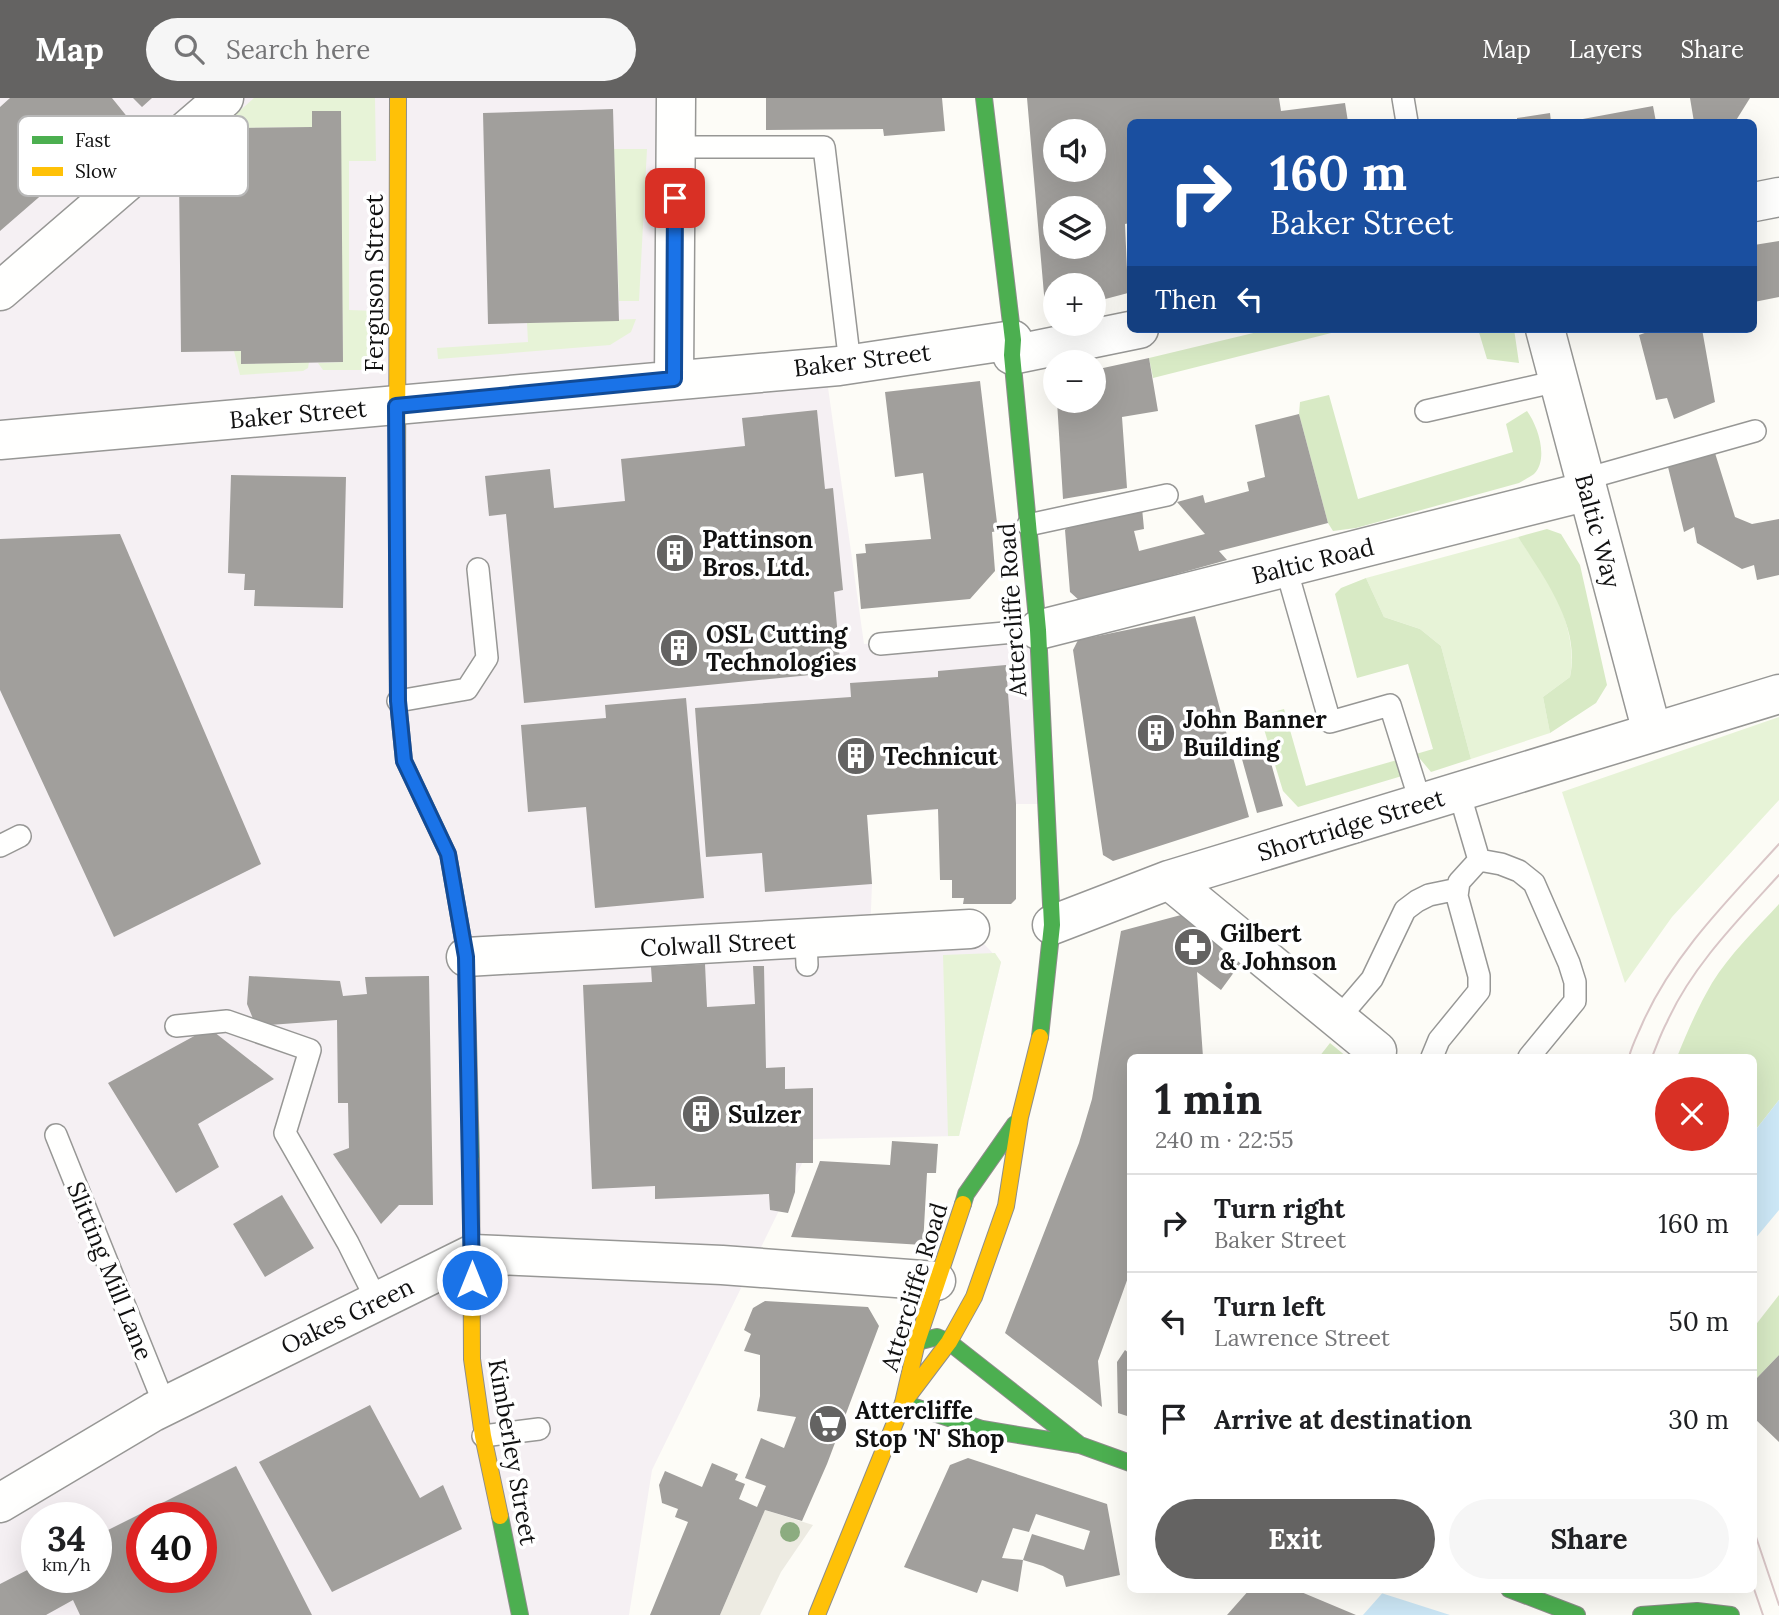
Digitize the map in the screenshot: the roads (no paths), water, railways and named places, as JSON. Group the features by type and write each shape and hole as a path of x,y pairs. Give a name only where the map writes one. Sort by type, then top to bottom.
{"main road":[{"name":"Ferguson Street","path":"398,98 398,701 404,761 448,854 466,957 473,1254"},
{"name":"Attercliffe Road","path":"903,1404 950,1342 974,1297 1006,1206 1020,1117 1039,1045 1052,925 1038,630 1013,348 984,98"},
{"name":"Attercliffe Road","path":"817,1615 903,1404 917,1342 966,1194 1020,1117"},
{"name":"Kimberley Street","path":"473,1254 472,1359 483,1436 520,1615"},
{"path":"917,1342 936,1337 950,1342 1080,1445"},
{"path":"903,1404 1000,1434 1080,1445 1127,1462"},
{"path":"1520,1593 1577,1615"},
{"path":"1641,1615 1697,1611 1731,1615"}],"street":[{"path":"203,116 224,98"},
{"path":"674,379 676,98"},
{"path":"0,291 110,196"},
{"path":"1757,201 1779,197"},
{"name":"Baker Street","path":"0,440 850,364 1013,348 1127,331"},
{"name":"Baltic Way","path":"1546,333 1652,732"},
{"name":"Baltic Road","path":"1038,630 1286,568 1586,485"},
{"name":"Shortridge Street","path":"1052,925 1169,880 1779,694"},
{"path":"1169,880 1377,1051"},
{"name":"Colwall Street","path":"466,957 806,952 898,945 970,929"},
{"name":"Oakes Green","path":"0,1503 165,1406 473,1254 722,1265 936,1282"}],"lane":[{"path":"1403,98 1406,119"},
{"path":"675,146 824,148 850,364"},
{"path":"1426,411 1558,381"},
{"path":"1586,485 1755,431"},
{"path":"1028,525 1167,495"},
{"path":"1286,568 1330,722 1390,705 1421,804"},
{"path":"398,701 467,689 487,658 478,569"},
{"path":"880,644 1038,630"},
{"path":"1459,792 1479,860"},
{"path":"0,846 20,836"},
{"path":"1479,860 1519,871 1534,883 1575,982 1575,1001 1531,1054"},
{"path":"1433,1054 1439,1040 1479,991 1479,976 1457,896 1460,882 1479,860"},
{"path":"1337,1020 1371,979 1405,910 1429,895 1458,889"},
{"path":"176,1026 227,1021 310,1050 285,1133 348,1243 377,1301"},
{"name":"Slitting Mill Lane","path":"55,1135 165,1406"},
{"path":"483,1436 539,1429"}],"water":[{"path":"1779,1100 1779,1210 1757,1236 1757,1128"},
{"path":"1382,1593 1396,1593 1452,1615 1363,1615"}],"tram line":[{"path":"1630,1054 1656,997 1686,950 1779,844"},
{"path":"1653,1054 1677,1001 1703,962 1779,875"},
{"path":"1757,1540 1779,1605"},
{"path":"1755,1593 1763,1615"}],"place":[{"name":"Pattinson Bros. Ltd.","path":"675,553"},
{"name":"OSL Cutting Technologies","path":"679,648"},
{"name":"John Banner Building","path":"1156,733"},
{"name":"Technicut","path":"856,756"},
{"name":"Gilbert & Johnson","path":"1193,947"},
{"name":"Sulzer","path":"701,1114"},
{"name":"Attercliffe Stop 'N' Shop","path":"828,1424"}]}
